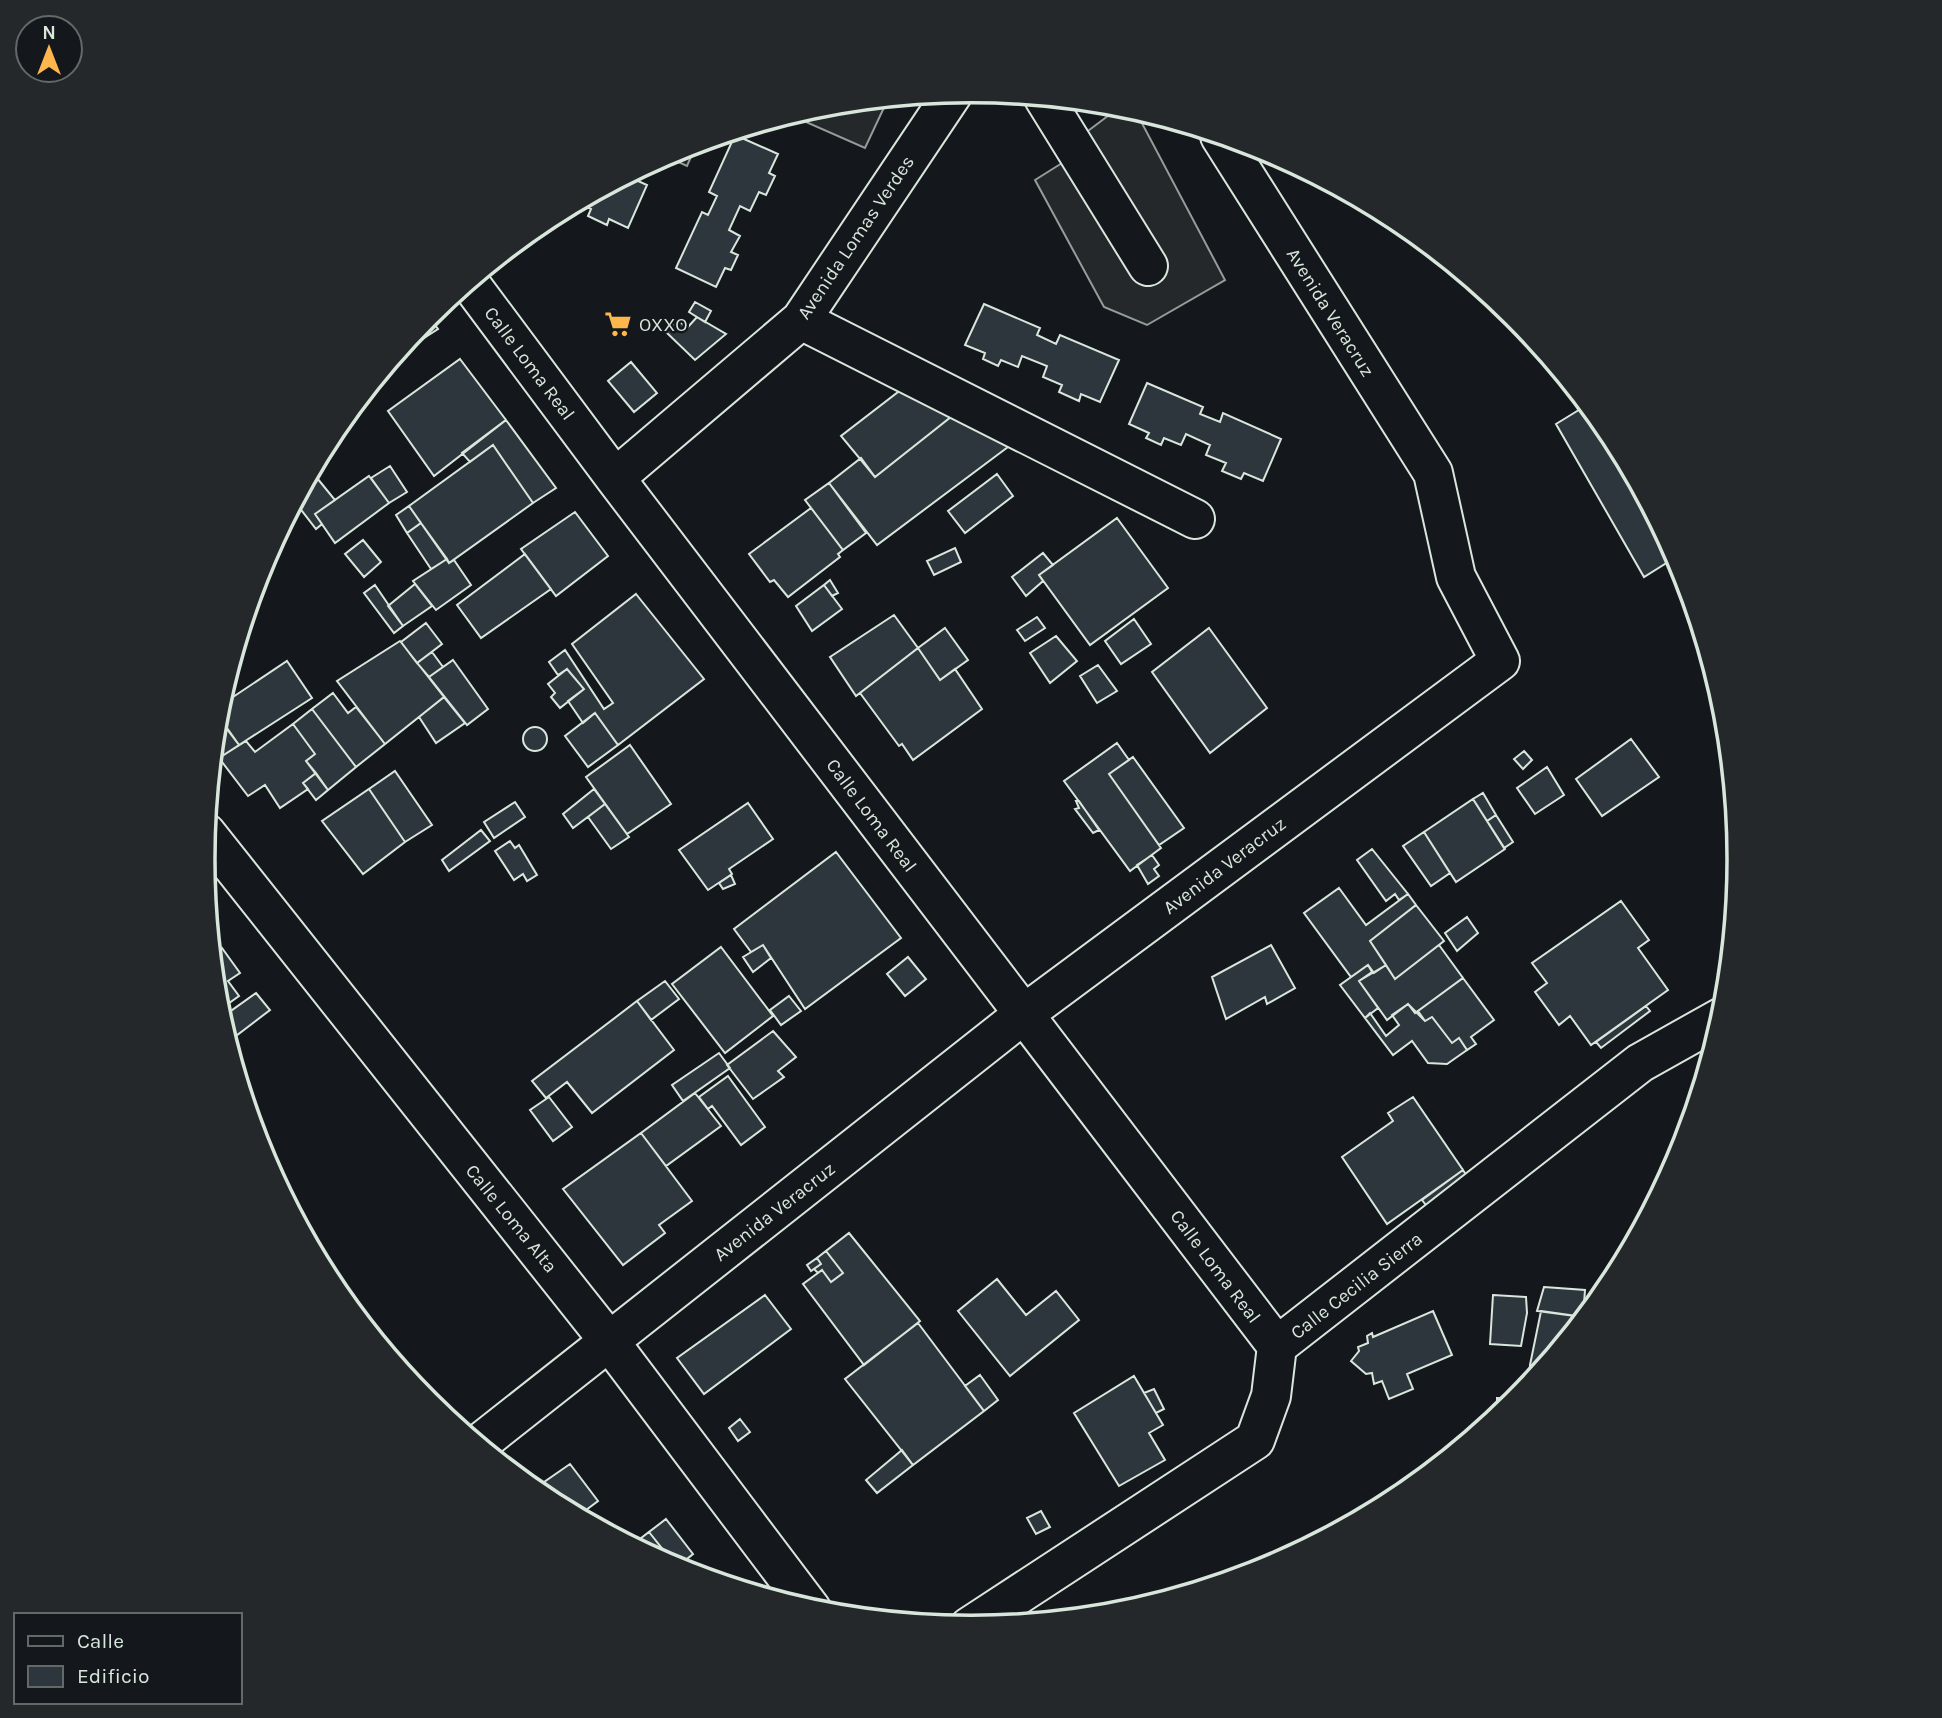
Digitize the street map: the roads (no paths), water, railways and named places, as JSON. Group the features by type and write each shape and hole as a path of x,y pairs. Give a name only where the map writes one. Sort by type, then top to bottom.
{"street":[{"name":"Avenida Lomas Verdes","path":"615,478 801,320 946,104"},
{"path":"1050,108 1148,266"},
{"name":"Avenida Veracruz","path":"486,1438 1024,1014 1500,661 1456,577 1433,473 1228,148"},
{"name":"Calle Loma Real","path":"475,290 615,478 1277,1346"},
{"path":"801,320 1195,519"},
{"name":"Calle Loma Alta","path":"216,846 609,1341 800,1595"},
{"name":"Calle Cecilia Sierra","path":"988,1614 1255,1440 1271,1396 1277,1346 1640,1063 1708,1025"}],"place":[{"name":"OXXO","path":"618,324"}]}
